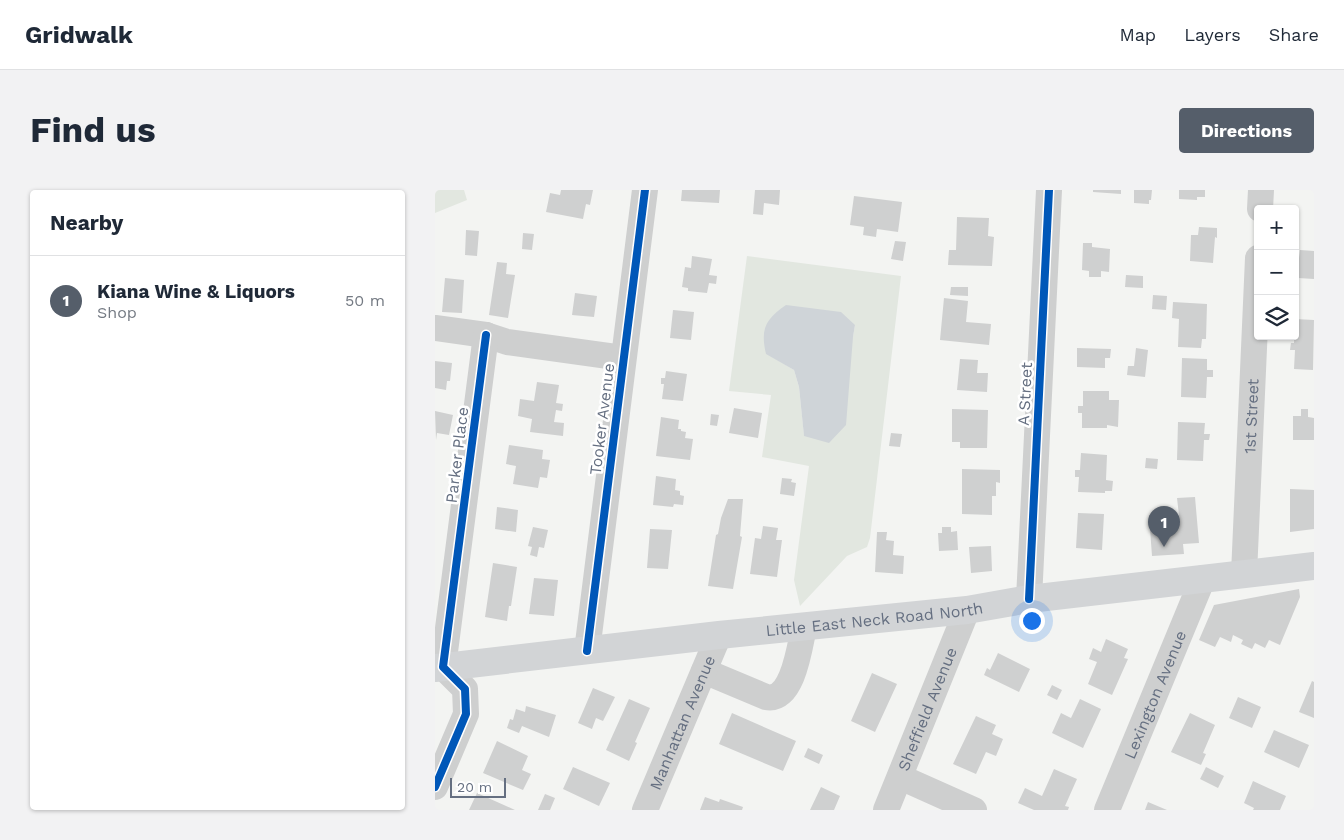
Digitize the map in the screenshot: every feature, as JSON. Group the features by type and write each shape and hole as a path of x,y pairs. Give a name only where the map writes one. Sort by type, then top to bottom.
{"main road":[{"name":"Little East Neck Road North","path":"439,668 719,635 967,610 1029,599 1314,566"}],"street":[{"name":"Tooker Avenue","path":"587,651 645,190"},
{"name":"A Street","path":"1029,599 1049,190"},
{"path":"1260,205 1261,190"},
{"name":"1st Street","path":"1244,574 1256,295"},
{"path":"435,328 486,335 507,342 623,358"},
{"name":"Parker Place","path":"439,668 486,335"},
{"name":"Lexington Avenue","path":"1107,810 1203,578"},
{"name":"Sheffield Avenue","path":"886,810 967,610"},
{"path":"704,671 766,697 779,696 786,688 794,669 804,627"},
{"name":"Manhattan Avenue","path":"645,810 719,635"},
{"path":"435,787 465,714 465,689 439,668"},
{"path":"900,777 974,810"}],"shaded area":[{"path":"435,190 464,190 467,200 435,213"},
{"path":"747,256 901,276 870,538 867,547 847,556 800,606 794,580 809,466 762,457 771,395 729,391","holes":["855,325 853,337 804,435 799,387 794,370 766,353"]},
{"path":"786,305 841,312 855,325 846,425 829,443 804,436 799,387 794,370 766,354 764,331 766,325"}],"building":[{"path":"561,190 593,190 590,205 586,204 583,219 546,212 550,193 560,195"},
{"path":"682,190 720,190 719,203 681,201"},
{"path":"755,190 780,190 779,205 764,203 763,215 753,214"},
{"path":"1093,190 1121,190 1121,194 1093,192"},
{"path":"1134,190 1152,190 1149,204 1134,203"},
{"path":"1179,190 1205,190 1205,197 1197,197 1197,200 1179,199"},
{"path":"854,196 902,202 898,232 877,229 876,237 863,235 864,227 850,225"},
{"path":"957,217 989,218 988,236 994,237 992,266 948,265 949,250 956,250"},
{"path":"1199,227 1217,228 1213,263 1190,261 1191,235 1198,235"},
{"path":"466,230 479,231 477,256 465,255"},
{"path":"523,233 534,234 532,250 522,249"},
{"path":"895,241 906,242 903,261 891,259"},
{"path":"1083,243 1092,243 1092,247 1110,249 1109,272 1101,271 1101,277 1089,277 1089,271 1082,270"},
{"path":"1300,250 1314,251 1314,279 1299,278"},
{"path":"692,256 712,259 709,275 717,276 716,284 709,283 707,293 688,291 688,288 682,287 685,267 691,268"},
{"path":"497,262 507,263 506,274 515,275 508,318 489,315"},
{"path":"1126,275 1143,276 1143,288 1125,287"},
{"path":"445,278 464,280 462,313 442,312"},
{"path":"951,287 968,287 968,296 950,295"},
{"path":"575,293 597,296 594,317 572,315"},
{"path":"1153,295 1167,296 1166,310 1152,309"},
{"path":"944,298 968,301 966,322 991,324 989,345 940,340"},
{"path":"1173,302 1207,304 1206,339 1202,339 1201,348 1178,347 1179,319 1172,318"},
{"path":"673,310 694,312 691,340 670,338"},
{"path":"1299,319 1314,320 1313,370 1294,369 1295,350 1290,350 1291,343 1294,343 1294,340 1299,340"},
{"path":"1077,348 1111,349 1110,358 1105,358 1105,368 1077,367"},
{"path":"1136,348 1148,350 1145,377 1127,375 1128,366 1134,366"},
{"path":"1182,358 1207,359 1207,370 1213,370 1213,377 1207,377 1206,398 1181,397"},
{"path":"960,359 978,360 977,373 988,373 987,392 957,390"},
{"path":"435,361 452,363 450,381 447,381 446,390 435,388"},
{"path":"666,371 687,374 683,401 662,399 664,384 661,384 661,378 665,378"},
{"path":"537,382 559,385 556,403 563,404 562,411 556,410 554,422 564,423 563,436 530,432 532,419 518,416 520,399 534,401"},
{"path":"1083,391 1109,391 1109,400 1119,400 1118,427 1107,425 1107,428 1082,428 1082,413 1078,413 1078,406 1083,406"},
{"path":"734,408 762,413 758,438 729,433"},
{"path":"952,409 988,410 987,448 960,448 960,442 952,442"},
{"path":"1301,409 1308,409 1308,417 1314,418 1314,440 1293,440 1293,416 1301,416"},
{"path":"435,411 453,415 449,435 437,433 436,440"},
{"path":"711,414 719,415 717,426 710,425"},
{"path":"661,417 679,420 678,429 686,432 685,438 693,439 690,460 656,456"},
{"path":"1178,422 1205,423 1204,434 1210,434 1209,440 1204,440 1203,461 1177,460"},
{"path":"891,433 902,434 900,447 889,446"},
{"path":"509,445 543,450 542,459 550,460 547,478 540,477 538,488 513,484 516,466 506,464"},
{"path":"1081,453 1107,455 1106,480 1113,481 1112,491 1105,491 1105,493 1078,492 1079,477 1075,477 1075,470 1080,470"},
{"path":"1146,458 1158,459 1157,469 1145,468"},
{"path":"962,469 1000,470 1000,483 996,482 996,496 992,496 992,515 962,514"},
{"path":"656,476 676,479 675,490 680,491 680,495 684,496 683,505 674,504 673,507 653,505"},
{"path":"782,478 792,479 791,482 796,483 794,496 780,494"},
{"path":"1290,489 1314,490 1314,529 1290,532"},
{"path":"1195,497 1199,543 1183,544 1184,554 1152,556 1149,515 1167,514 1168,519 1174,518 1175,524 1180,524 1177,498"},
{"path":"728,499 743,499 740,536 742,537 733,589 708,586 716,535 718,534 721,518"},
{"path":"497,507 518,510 516,532 495,529"},
{"path":"1078,513 1104,514 1102,550 1076,548"},
{"path":"763,526 778,528 776,540 782,540 777,577 750,574 755,538 761,539"},
{"path":"533,527 548,530 544,548 539,547 537,557 530,555 532,547 528,546"},
{"path":"942,527 951,527 951,532 957,531 958,550 939,551 938,533 942,533"},
{"path":"650,529 672,530 668,569 647,568"},
{"path":"877,532 887,532 886,540 894,541 893,555 904,556 903,574 875,572"},
{"path":"991,546 992,571 971,573 969,547"},
{"path":"493,563 517,567 507,621 485,617"},
{"path":"534,578 558,580 554,616 529,614"},
{"path":"1299,589 1300,597 1280,645 1269,640 1265,648 1255,643 1252,649 1241,644 1243,640 1233,635 1231,642 1220,637 1215,647 1199,640 1214,605"},
{"path":"1106,639 1128,649 1124,658 1128,659 1112,695 1088,684 1097,662 1089,659 1093,648 1101,652"},
{"path":"998,653 1030,669 1019,692 984,675 987,668 990,670"},
{"path":"872,673 897,684 875,732 851,721"},
{"path":"1312,681 1314,682 1314,718 1299,712"},
{"path":"1052,685 1062,690 1057,700 1047,695"},
{"path":"593,688 615,697 603,721 596,718 592,729 578,723"},
{"path":"1238,697 1261,707 1252,728 1229,718"},
{"path":"629,699 650,708 629,761 606,750"},
{"path":"1080,699 1101,709 1083,748 1052,733 1061,713 1071,718"},
{"path":"526,706 556,715 549,737 522,726 519,733 507,728 510,719 513,720 516,709 525,712"},
{"path":"732,713 796,741 783,771 719,744"},
{"path":"1190,713 1215,725 1203,753 1206,754 1201,765 1171,752"},
{"path":"976,716 996,725 992,734 1003,739 996,756 986,752 976,774 953,764"},
{"path":"1274,730 1309,745 1299,768 1264,752"},
{"path":"497,741 528,756 522,770 531,774 523,790 483,773"},
{"path":"808,748 823,755 819,764 804,757"},
{"path":"573,767 610,783 599,806 563,789"},
{"path":"1206,767 1224,776 1218,788 1200,779"},
{"path":"1054,769 1077,779 1065,806 1069,807 1068,810 1034,810 1018,803 1025,788 1042,796"},
{"path":"1253,781 1286,796 1280,810 1253,810 1254,808 1244,803"},
{"path":"821,787 840,796 834,810 810,810"},
{"path":"477,793 515,810 469,810"},
{"path":"545,794 555,798 550,810 538,810"},
{"path":"705,797 719,802 720,799 743,807 742,810 700,810"},
{"path":"1148,802 1167,810 1145,810"}],"cycle path":[{"path":"587,651 645,190"},
{"path":"1029,599 1049,190"},
{"path":"435,787 466,714 465,689 443,667 486,335"}],"place":[{"name":"Kiana Wine & Liquors","path":"1164,547"}]}
